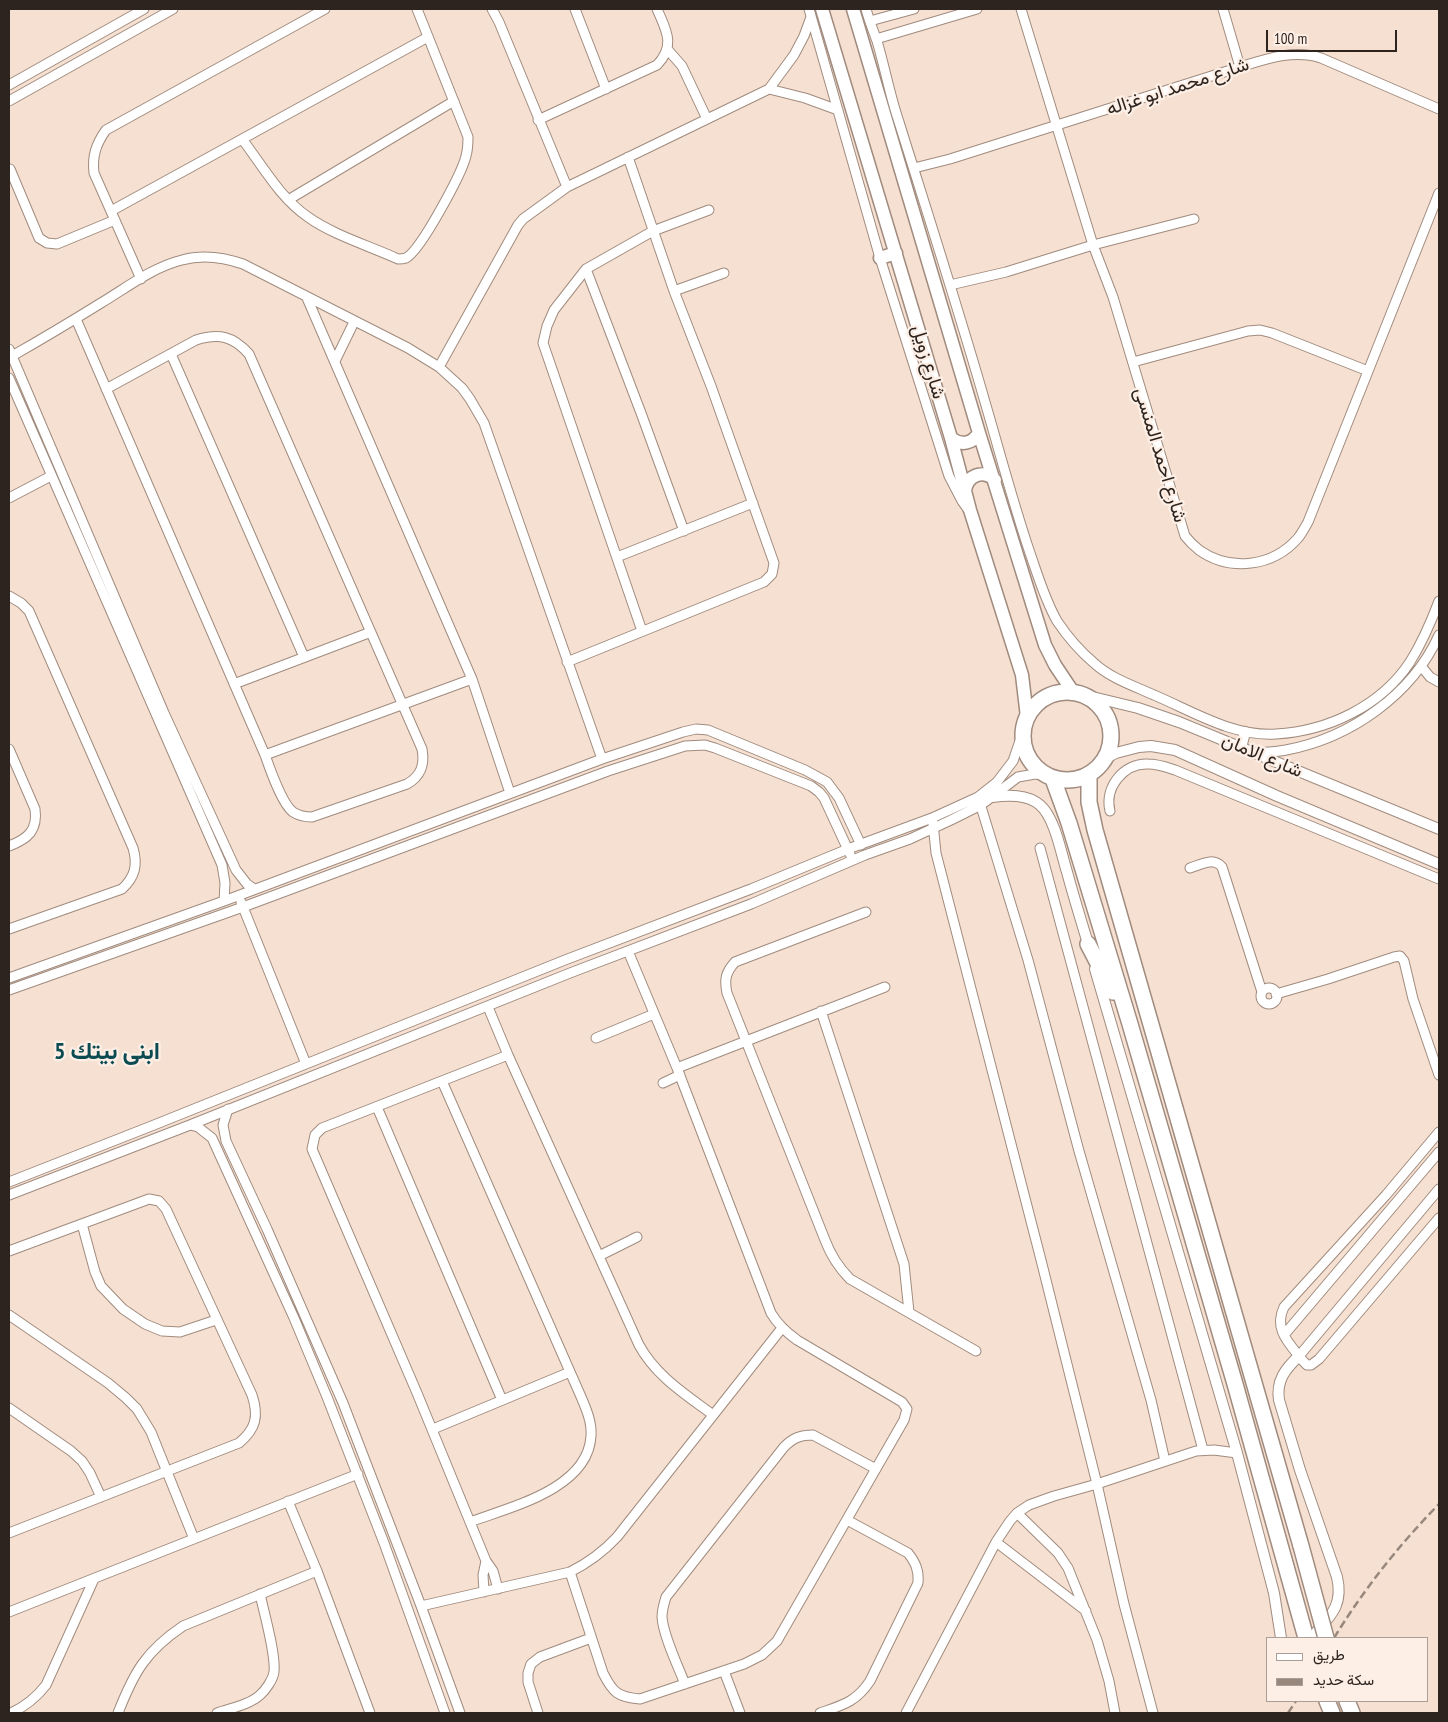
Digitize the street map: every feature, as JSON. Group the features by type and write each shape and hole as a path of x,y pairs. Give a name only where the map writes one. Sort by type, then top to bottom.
{"highway":[{"path":"1058,693 1077,693 1097,704 1109,720 1112,739 1110,749 1101,765 1089,775 1072,781 1049,777 1032,764 1024,748 1023,732 1028,717 1043,699 1058,693"},
{"path":"1089,775 1094,830 1326,1637"},
{"path":"1049,777 1068,823 1130,1024 1235,1384 1306,1637"},
{"path":"1088,944 1130,1024"}],"main road":[{"name":"شارع زويل","path":"822,9 951,438 970,510 1022,675 1028,717"},
{"name":"شارع زويل","path":"853,9 892,122 979,433 1045,645 1054,664 1077,693"},
{"path":"880,258 896,253"},
{"path":"951,438 959,443 964,443 973,440 979,433"},
{"path":"965,491 968,481 976,475 986,474 995,480"}],"street":[{"path":"9,101 173,9"},
{"path":"141,279 94,173 93,164 96,146 106,130 325,9"},
{"path":"242,138 288,200 306,216 323,226 398,259 406,258 430,229 466,156 468,137 417,9"},
{"path":"492,9 567,187"},
{"path":"575,9 606,89"},
{"path":"538,120 657,65 664,58 668,50 669,40 657,9"},
{"path":"866,9 876,39 892,122 914,168 985,402 1014,508 1043,590 1059,623 1096,665 1126,683 1204,718 1245,732 1291,733 1319,727 1354,712 1370,703 1392,684 1417,649 1439,601"},
{"path":"870,21 914,9"},
{"path":"876,39 977,9"},
{"name":"شارع احمد المنسى","path":"1021,9 1093,245 1113,297 1185,536 1198,549 1214,558 1238,564 1249,564 1268,559 1284,551 1298,538 1308,522 1439,193"},
{"path":"1223,9 1240,67"},
{"path":"9,85 142,10 147,23"},
{"path":"439,367 518,225 527,215 567,187 768,89 794,55 804,36 810,13"},
{"path":"810,13 880,258 949,476 965,506 970,510"},
{"path":"111,211 428,37"},
{"path":"668,50 682,66 707,119"},
{"name":"شارع محمد ابو غزاله","path":"914,168 950,160 1240,67 1284,56 1303,54 1317,57 1439,109"},
{"path":"768,89 805,98 838,110"},
{"path":"288,200 454,101"},
{"path":"567,662 764,582 774,569 774,563 711,386 674,291 628,157"},
{"path":"10,169 39,238 47,243 57,244 115,220"},
{"path":"642,632 543,343 547,326 554,310 586,269 653,231 709,210"},
{"path":"950,285 1006,272 1093,245 1194,219"},
{"path":"254,889 241,877 232,862 164,713 10,353 76,319 141,279 182,260 212,257 243,264 408,348 439,367 462,388 484,423 602,759"},
{"path":"586,269 684,531"},
{"path":"674,291 724,273"},
{"path":"307,298 472,679 510,793"},
{"path":"76,319 106,389 234,684 264,755 287,806 294,813 302,817 312,817 414,780 423,766 422,750 249,354 241,345 231,339 219,336 208,337 196,340 106,389"},
{"path":"335,361 354,322"},
{"path":"1133,362 1248,331 1260,330 1368,370"},
{"path":"171,354 304,657"},
{"path":"9,378 77,538 222,865 225,883 224,900"},
{"path":"24,416 35,411"},
{"path":"9,498 51,476"},
{"path":"617,557 752,503"},
{"path":"77,538 88,533"},
{"path":"9,596 21,603 29,611 131,843 136,859 135,871 130,881 122,889 9,929"},
{"path":"234,684 371,632"},
{"path":"1254,753 1286,750 1317,742 1368,717 1399,692 1421,666 1439,635"},
{"path":"1421,666 1430,677 1439,682"},
{"path":"264,755 472,679"},
{"name":"شارع الامان","path":"1077,693 1158,714 1439,829"},
{"path":"9,978 602,759 696,729 708,730 761,751 805,770 827,782 835,790 861,845"},
{"path":"979,801 1006,772 1013,761 1023,732"},
{"path":"1240,748 1245,732"},
{"path":"9,990 243,907 608,771 685,746 705,745 800,781 819,792 828,807 852,861"},
{"name":"شارع الامان","path":"1106,758 1122,751 1140,747 1152,746 1175,750 1277,796 1439,864"},
{"path":"9,749 35,809 36,819 30,834 9,846"},
{"path":"756,764 761,751"},
{"path":"1110,811 1108,804 1109,796 1119,776 1138,764 1156,764 1175,770 1439,879"},
{"path":"992,797 1011,781 1018,778 1035,774 1049,777"},
{"path":"9,1195 190,1125 570,973 751,904 852,861 910,839 933,823 979,801 992,797 1012,795 1033,800 1044,810 1056,834 1237,1453 1274,1593 1281,1637"},
{"path":"979,801 1029,964 1079,1151 1152,1400 1165,1461"},
{"path":"9,1182 848,849 906,829 933,823"},
{"path":"933,823 936,853 1097,1484 1124,1604 1153,1713"},
{"path":"906,829 910,839"},
{"path":"382,841 387,854"},
{"path":"1040,848 1203,1450"},
{"path":"1190,868 1212,861 1220,864 1222,867 1262,992 1262,1001 1268,1004 1274,1002 1276,994 1273,989 1267,988 1262,992"},
{"path":"222,865 232,862"},
{"path":"238,895 306,1064"},
{"path":"866,912 735,962 727,971 724,982 831,1255 839,1268 850,1279 976,1351"},
{"path":"113,940 118,951"},
{"path":"570,1572 602,1673 611,1689 625,1698 640,1699 744,1664 762,1655 777,1641 904,1420 907,1409 906,1405 797,1340 782,1328 772,1313 678,1071 628,951"},
{"path":"1276,994 1400,956 1404,961 1414,999 1439,1074"},
{"path":"565,960 570,973"},
{"path":"663,1083 678,1071 746,1041 884,986"},
{"path":"488,1007 645,1356 663,1377 713,1415"},
{"path":"821,1012 904,1264 909,1312"},
{"path":"596,1038 654,1014"},
{"path":"498,1588 493,1571 486,1561 432,1429 312,1149 315,1135 322,1128 508,1055"},
{"path":"442,1081 588,1412 591,1425 590,1446 582,1463 566,1479 546,1493 470,1522"},
{"path":"377,1107 502,1400"},
{"path":"228,1109 223,1125 226,1141 305,1313 346,1411 396,1539 460,1713"},
{"path":"190,1125 206,1132 216,1145 294,1318 358,1474 445,1713"},
{"path":"1439,1132 1386,1195 1288,1302 1280,1319 1280,1327 1307,1365 1311,1366 1319,1359 1439,1218"},
{"path":"216,1145 226,1141"},
{"path":"1284,1335 1439,1152"},
{"path":"1312,1637 1332,1615 1340,1594 1337,1577 1300,1470 1279,1400 1278,1390 1281,1377 1287,1366 1299,1356 1439,1189"},
{"path":"9,1251 149,1199 159,1200 166,1209 256,1408 256,1418 252,1428 239,1443 9,1533"},
{"path":"82,1224 95,1272 101,1286 123,1309 145,1324 162,1331 180,1332 216,1320"},
{"path":"256,1234 267,1229"},
{"path":"599,1256 637,1237"},
{"path":"294,1318 305,1313"},
{"path":"9,1315 93,1372 137,1409 148,1426 168,1470 194,1539"},
{"path":"421,1606 570,1572 596,1557 617,1537 782,1328"},
{"path":"432,1429 570,1372"},
{"path":"9,1408 82,1461 101,1497"},
{"path":"685,1684 664,1627 662,1612 666,1597 784,1447 792,1439 802,1435 813,1435 876,1469"},
{"path":"906,1713 996,1542 1017,1513 1029,1505 1054,1496 1097,1484 1190,1452 1214,1450 1237,1453"},
{"path":"9,1612 358,1474"},
{"path":"288,1502 317,1572 370,1713"},
{"path":"1017,1513 1064,1560 1097,1640 1109,1681 1115,1713"},
{"path":"820,1713 847,1704 864,1690 918,1584 919,1572 915,1562 908,1553 847,1520"},
{"path":"384,1544 396,1539"},
{"path":"996,1542 1086,1611"},
{"path":"484,1592 483,1575 486,1561"},
{"path":"118,1713 135,1674 150,1654 168,1636 183,1626 317,1572"},
{"path":"11,1713 37,1697 46,1685 94,1579"},
{"path":"217,1713 262,1695 274,1673 274,1661 260,1594"},
{"path":"538,1713 528,1682 531,1664 540,1657 591,1638"},
{"path":"724,1671 740,1713"}],"railway":[{"path":"1335,1637 1357,1602 1383,1568 1439,1504"},
{"path":"1288,1713 1295,1702"}],"district":[{"name":"ابنى بيتك 5","path":"107,1052"}]}
